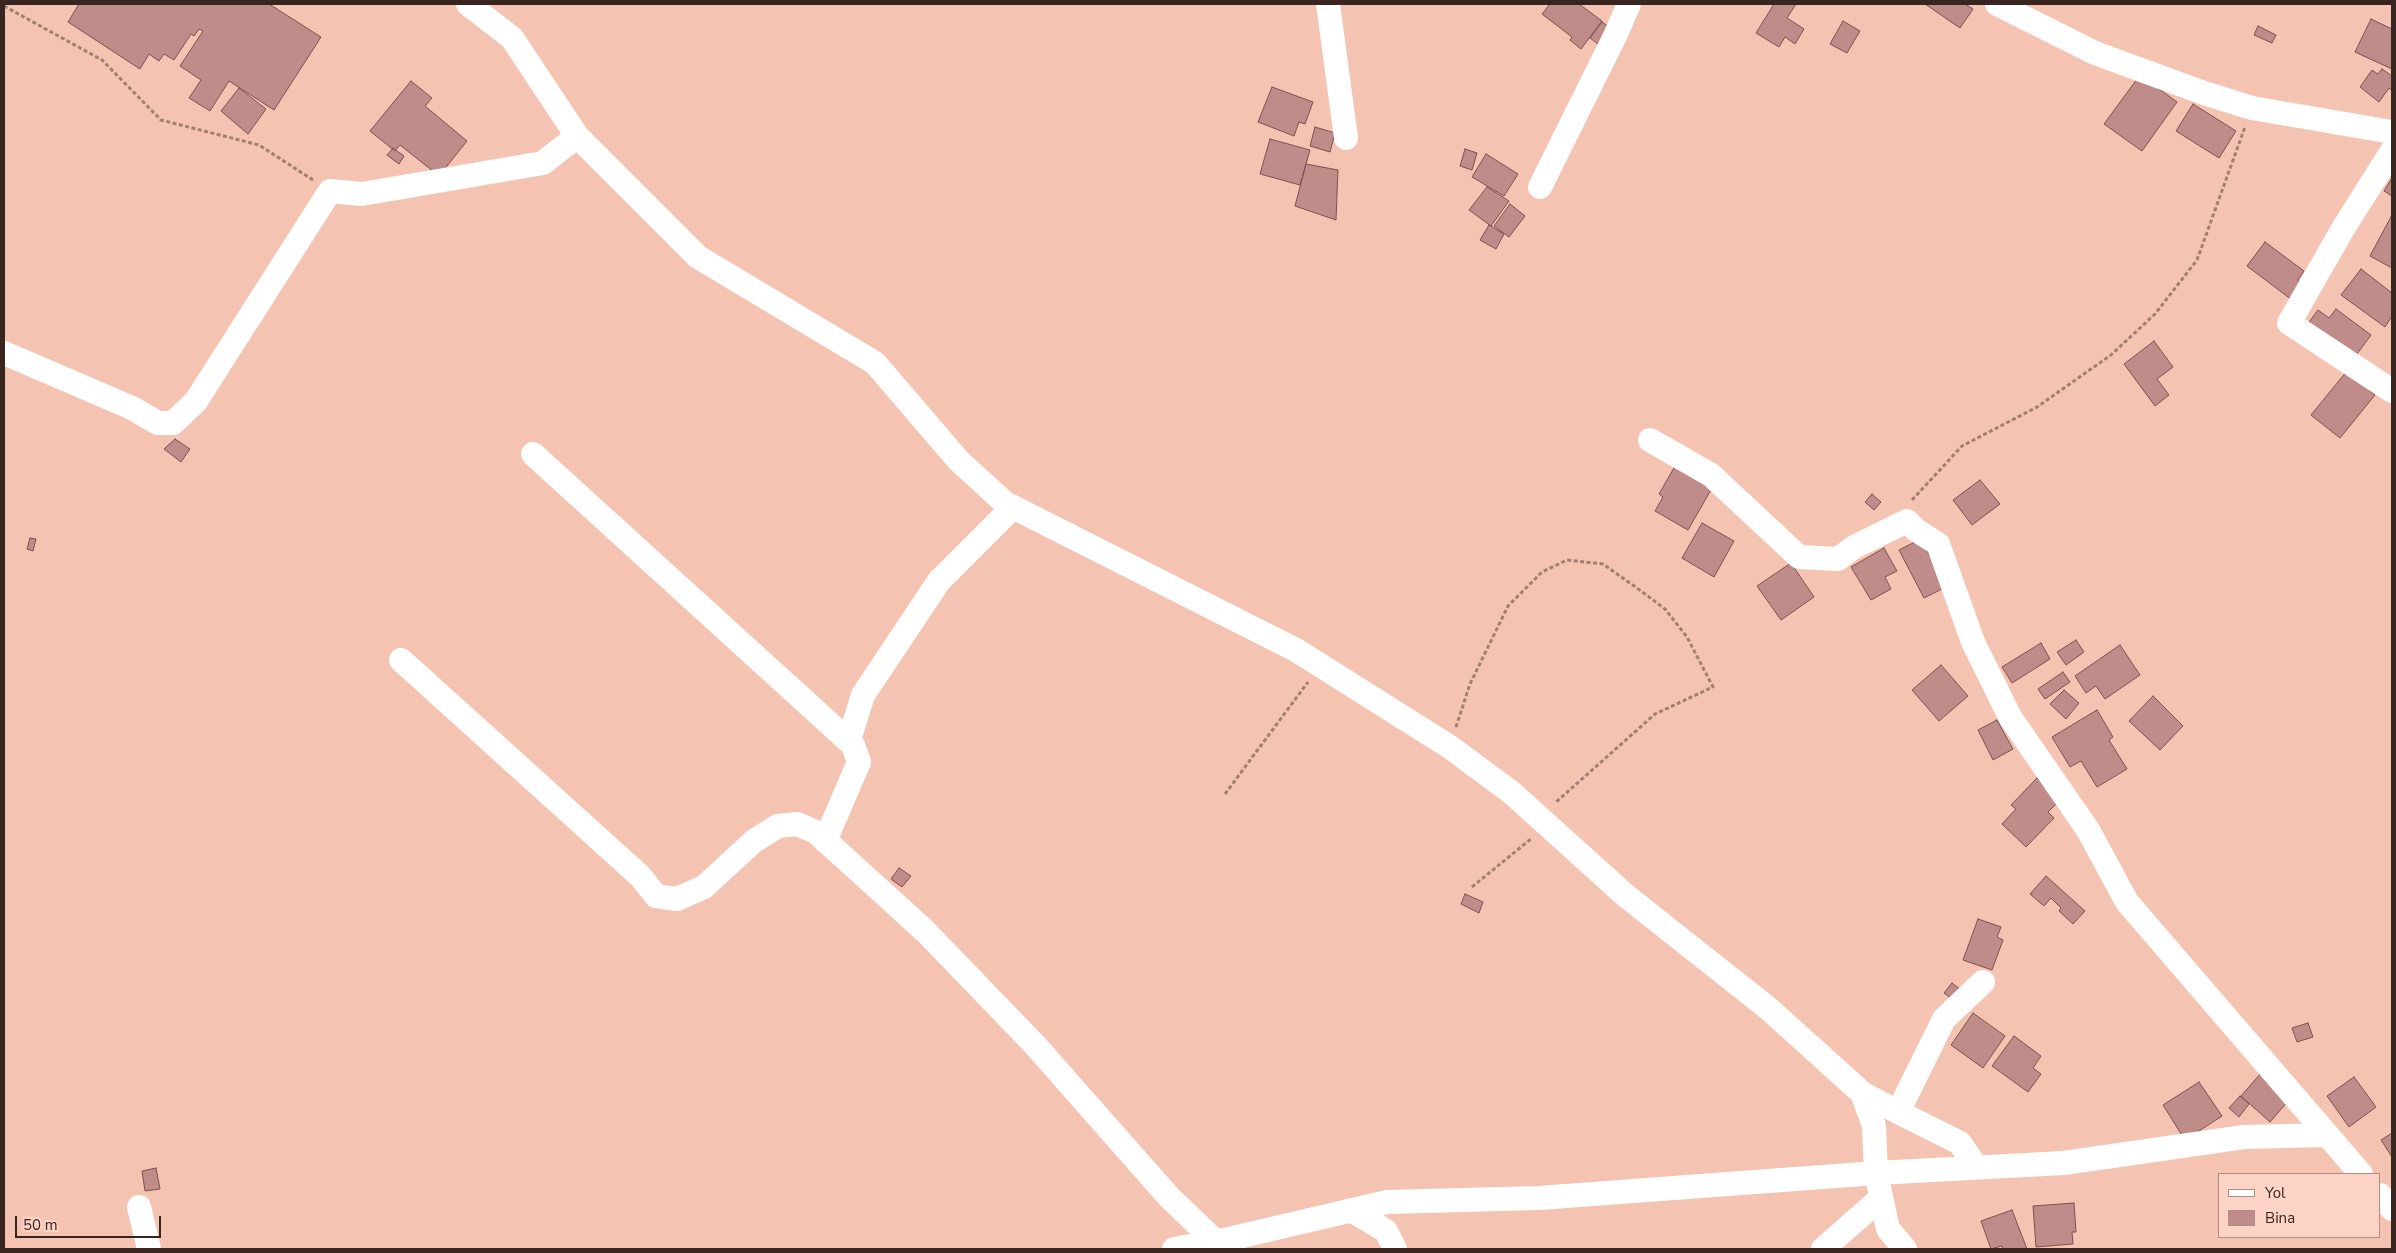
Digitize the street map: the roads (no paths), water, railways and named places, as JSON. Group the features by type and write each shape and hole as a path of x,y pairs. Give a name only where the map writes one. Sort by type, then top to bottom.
{"street":[{"path":"468,4 512,38 577,136 698,257 875,364 959,461 1005,502 1296,650 1450,747 1512,793 1625,895 1769,1009 1862,1093 1960,1143 1976,1168"},
{"path":"1328,4 1346,138"},
{"path":"1540,186 1629,4"},
{"path":"1999,4 2095,53 2204,93 2252,108 2392,132"},
{"path":"4,353 132,408 158,424 173,424 196,401 330,191 362,194 543,163 577,136"},
{"path":"2392,151 2344,227 2289,322 2392,392"},
{"path":"1650,440 1711,475 1799,558 1838,560 1854,547 1907,521 1916,530 1938,544 1973,642 2010,717 2088,830 2127,902 2360,1173"},
{"path":"533,454 853,745 859,762 824,841"},
{"path":"849,740 864,695 922,606 940,581 1013,507"},
{"path":"401,660 640,876 656,896 677,899 704,887 754,841 778,826 797,824 816,832 925,931 1034,1045 1168,1197 1213,1245"},
{"path":"1898,1112 1944,1019 1983,982"},
{"path":"1862,1093 1874,1126 1876,1174 1888,1229 1905,1249"},
{"path":"1174,1249 1213,1245 1387,1202 1539,1198 1876,1174 2064,1163 2244,1138 2326,1135"},
{"path":"2381,1196 2392,1210"},
{"path":"1823,1249 1881,1198"},
{"path":"139,1207 149,1249"},
{"path":"1351,1210 1386,1231 1395,1249"}]}
